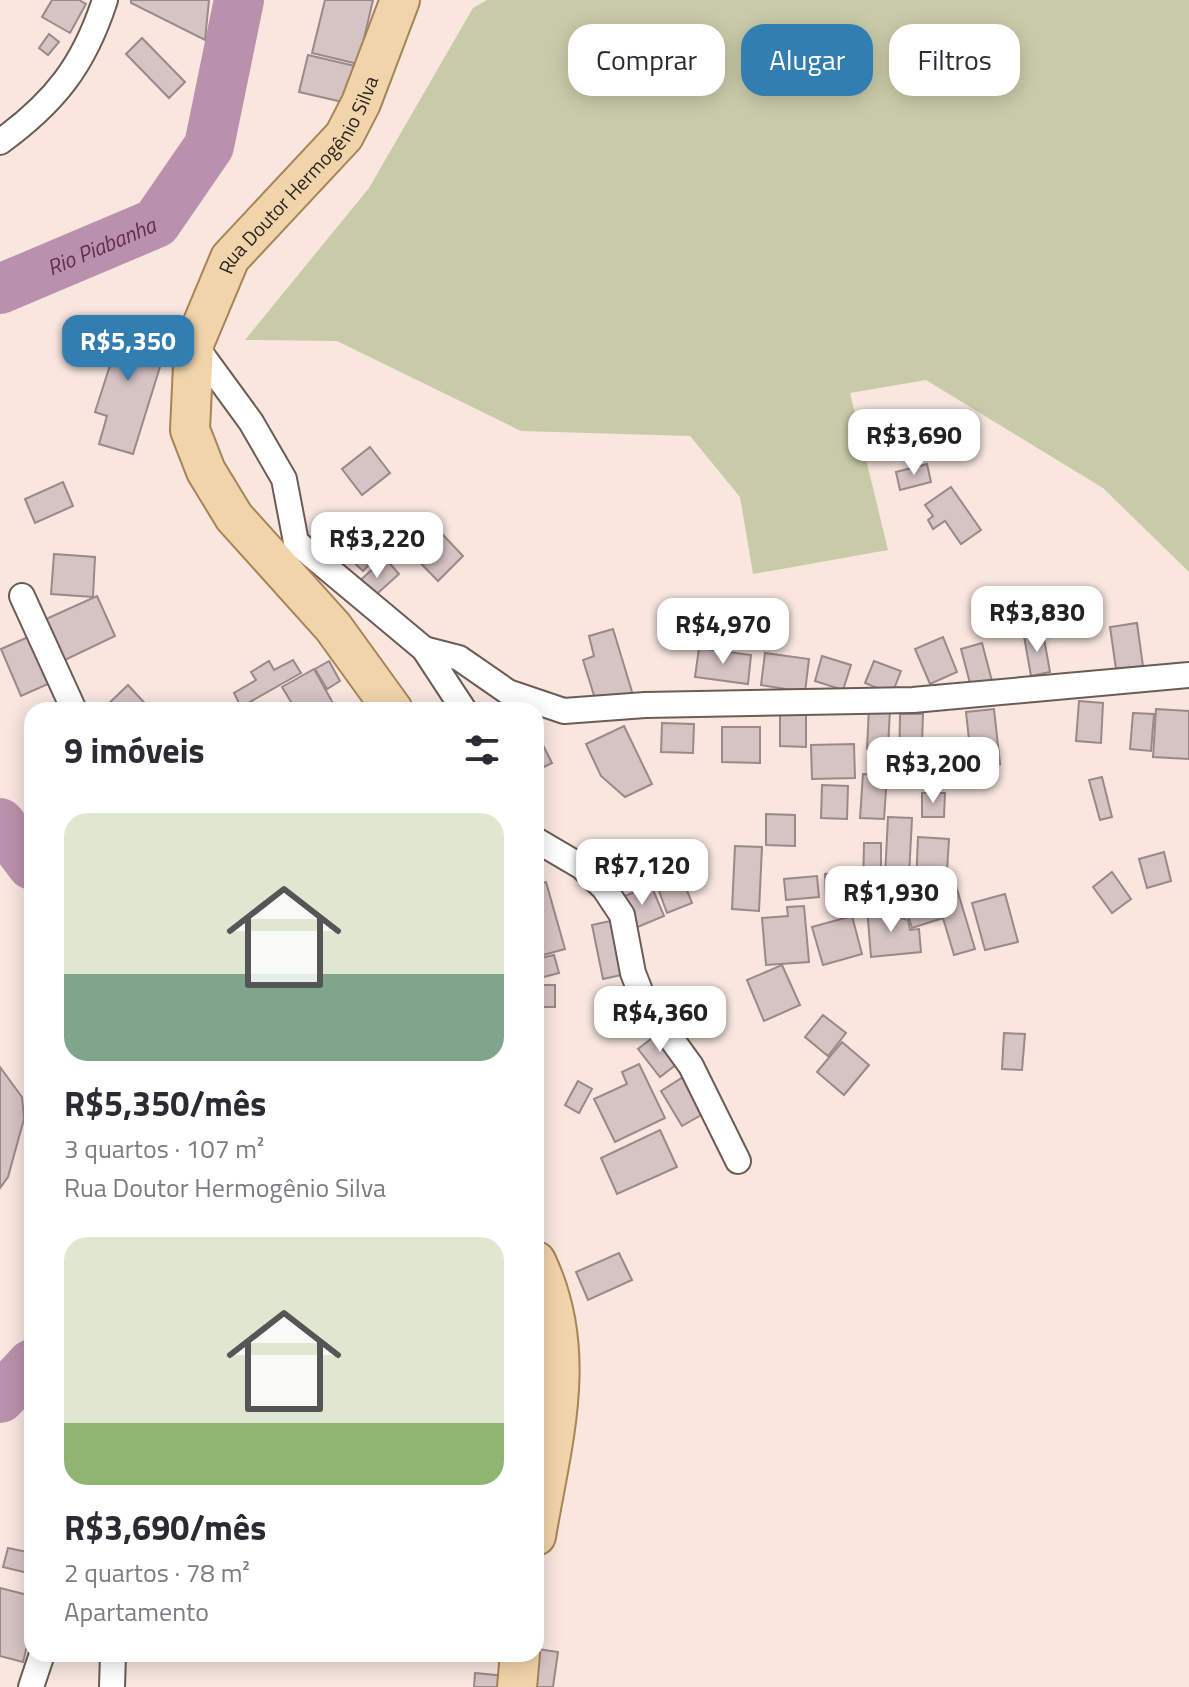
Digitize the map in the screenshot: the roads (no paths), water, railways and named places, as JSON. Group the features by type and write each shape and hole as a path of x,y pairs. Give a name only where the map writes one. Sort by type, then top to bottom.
{"main road":[{"name":"Rua Doutor Hermogênio Silva","path":"387,702 333,627 234,517 206,471 190,430 194,344 230,258 344,136 361,103 400,0"},
{"path":"544,1278 551,1292 560,1332 561,1379 544,1486"},
{"path":"517,1687 519,1662"}],"street":[{"path":"0,142 33,118 62,89 82,56 105,0"},
{"path":"194,344 251,422 284,479 296,542 424,649 459,702"},
{"path":"22,596 70,702"},
{"path":"424,649 459,658 508,692 537,702"},
{"path":"544,704 564,711 645,705 913,700 1189,675"},
{"path":"544,845 582,867 604,888 622,915 633,973 644,1001 691,1066 738,1161"},
{"path":"31,1687 39,1662"},
{"path":"112,1687 113,1662"}],"waterway":[{"name":"Rio Piabanha","path":"0,289 156,223 209,146 239,0"},
{"name":"Rio Piabanha","path":"0,823 24,854"},
{"name":"Rio Piabanha","path":"0,1398 24,1372"}]}
